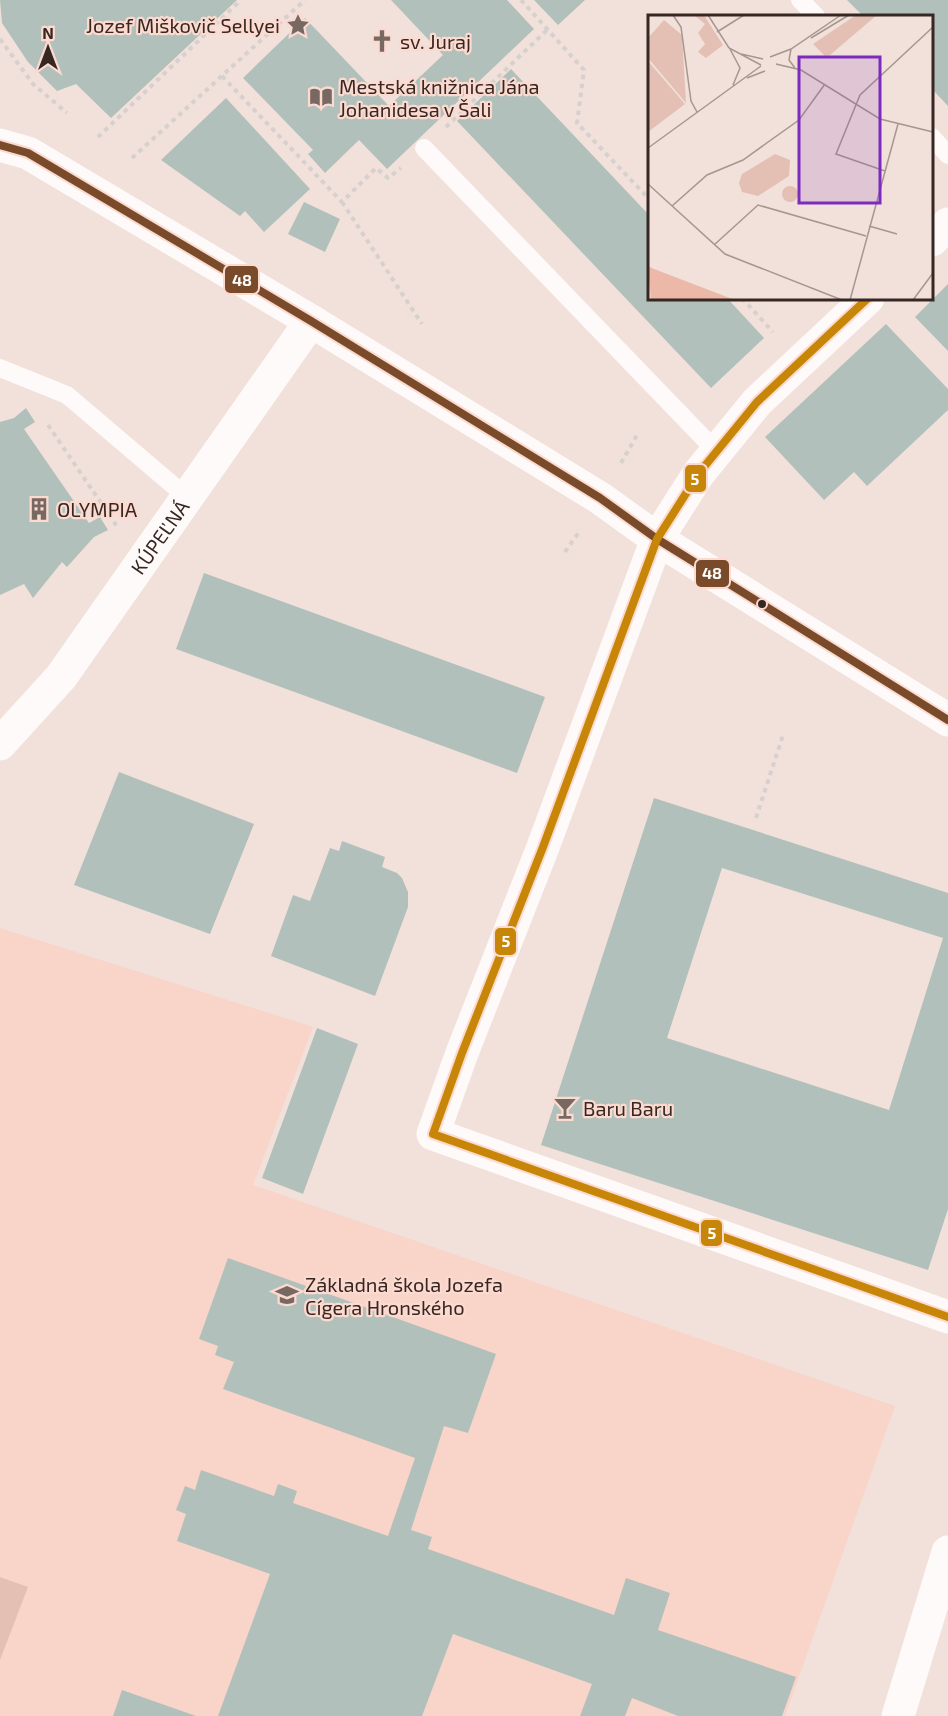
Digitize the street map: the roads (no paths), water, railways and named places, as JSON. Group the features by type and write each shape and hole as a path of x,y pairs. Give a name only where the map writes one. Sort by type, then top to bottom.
{"street":[{"path":"0,145 28,153 311,321 600,498 657,539 948,720"},
{"path":"933,239 948,224"},
{"path":"866,300 757,402 716,451 657,539 543,847 462,1053 433,1134 948,1317"},
{"name":"KÚPEĽNÁ","path":"0,744 61,677 311,321"},
{"path":"898,1716 948,1552"}],"lane":[{"path":"800,0 815,15"},
{"path":"933,138 948,155"},
{"path":"424,148 716,451"},
{"path":"0,368 67,395 119,442 188,498"}],"place":[{"name":"Jozef Miškovič Sellyei","path":"298,25"},
{"name":"sv. Juraj","path":"382,41"},
{"name":"Mestská knižnica Jána Johanidesa v Šali","path":"321,97"},
{"name":"OLYMPIA","path":"39,509"},
{"name":"Baru Baru","path":"565,1108"},
{"name":"Základná škola Jozefa Cígera Hronského","path":"287,1295"}]}
